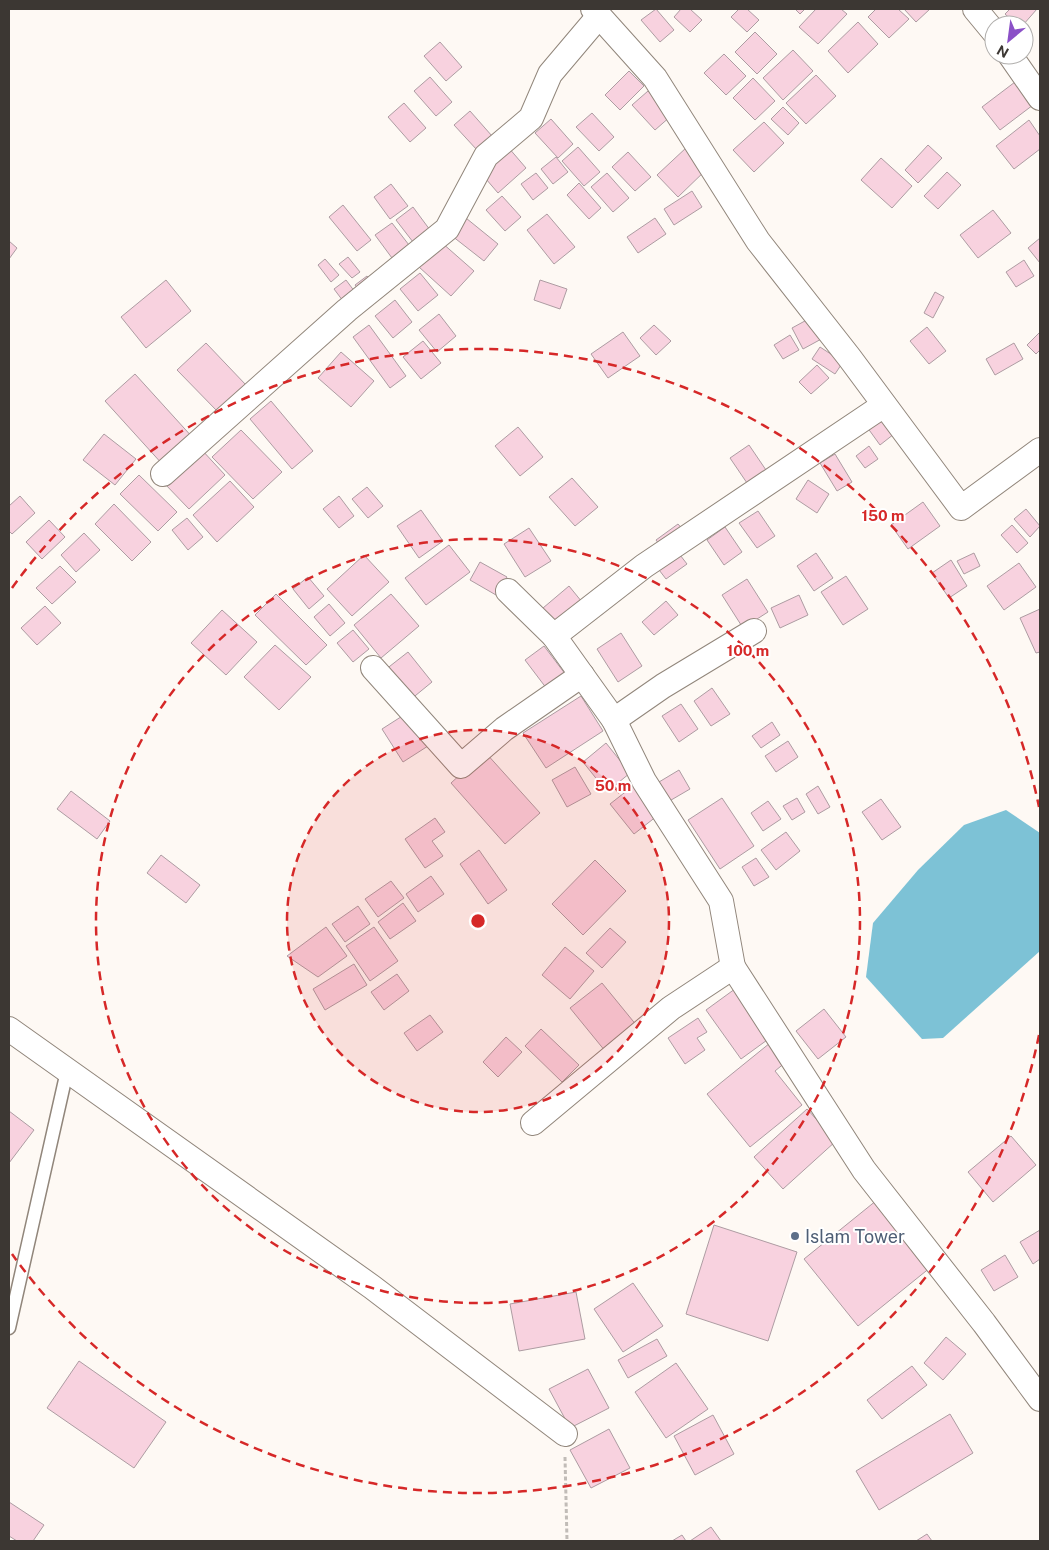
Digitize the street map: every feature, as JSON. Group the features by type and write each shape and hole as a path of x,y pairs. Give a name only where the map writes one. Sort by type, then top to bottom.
{"street":[{"path":"975,9 984,20"},
{"path":"163,474 347,310 447,229 486,156 531,118 550,74 596,12 655,78 758,240 962,508 1040,450"},
{"path":"1017,65 1040,98"},
{"path":"554,636 644,566 884,405"},
{"path":"508,591 554,636 614,720 644,781 721,901 733,968 864,1170 984,1323 1040,1399"},
{"path":"614,720 664,686 754,631"},
{"path":"373,668 461,766 504,728 582,675"},
{"path":"532,1124 672,1008 733,968"},
{"path":"9,1029 372,1287 565,1434"}],"lane":[{"path":"9,1328 67,1071"}],"path":[{"path":"565,1434 567,1541"}],"water":[{"path":"1006,810 1040,833 1040,951 943,1038 922,1039 866,977 873,923 918,870 964,825"}],"building":[{"path":"656,9 674,30 660,42 641,20"},
{"path":"681,9 690,9 702,20 690,32 674,17"},
{"path":"739,9 747,9 759,20 747,32 731,17"},
{"path":"795,9 805,9 800,14"},
{"path":"816,9 841,9 847,14 818,44 799,27"},
{"path":"876,9 898,9 909,19 889,38 868,17"},
{"path":"904,9 930,9 916,22"},
{"path":"1010,9 1037,9 1032,15 1005,14"},
{"path":"858,22 878,44 848,73 828,51"},
{"path":"755,32 777,54 757,74 735,52"},
{"path":"440,42 462,67 446,81 424,56"},
{"path":"793,50 813,71 783,100 763,78"},
{"path":"724,54 746,76 726,95 704,73"},
{"path":"629,71 644,86 620,110 605,95"},
{"path":"816,75 836,96 806,124 786,103"},
{"path":"430,77 452,102 436,116 414,91"},
{"path":"753,78 775,101 755,120 733,98"},
{"path":"1015,82 1033,105 1000,130 982,107"},
{"path":"648,91 671,116 655,130 632,105"},
{"path":"404,103 426,128 410,142 388,117"},
{"path":"783,107 799,123 788,135 771,119"},
{"path":"470,111 492,136 477,150 454,125"},
{"path":"592,113 614,137 599,151 576,127"},
{"path":"551,119 573,144 558,158 535,133"},
{"path":"1029,120 1040,136 1040,149 1014,169 996,146"},
{"path":"764,122 784,143 754,172 733,150"},
{"path":"928,145 942,158 918,183 905,170"},
{"path":"508,147 526,168 498,193 480,172"},
{"path":"578,147 600,172 584,186 562,161"},
{"path":"687,147 708,168 678,197 657,175"},
{"path":"628,152 651,177 635,191 612,167"},
{"path":"556,157 568,172 553,184 541,169"},
{"path":"881,158 912,186 892,208 861,180"},
{"path":"947,172 961,185 938,209 924,196"},
{"path":"536,173 548,188 533,200 521,184"},
{"path":"607,173 629,198 613,212 591,187"},
{"path":"579,183 601,208 589,219 567,195"},
{"path":"391,184 408,206 390,219 374,197"},
{"path":"692,191 702,207 674,225 664,209"},
{"path":"502,196 521,217 505,231 486,210"},
{"path":"343,205 371,240 357,251 329,217"},
{"path":"413,207 430,230 413,242 396,220"},
{"path":"993,210 1011,233 978,258 960,235"},
{"path":"461,214 498,244 484,261 447,232"},
{"path":"547,214 575,247 554,264 527,230"},
{"path":"655,218 666,234 638,253 627,237"},
{"path":"392,223 409,245 392,258 375,235"},
{"path":"1040,238 1040,263 1028,248"},
{"path":"9,241 17,248 9,259"},
{"path":"441,242 474,271 451,296 419,267"},
{"path":"348,257 360,272 352,278 339,264"},
{"path":"325,259 339,275 331,282 318,265"},
{"path":"1024,260 1034,276 1016,287 1006,272"},
{"path":"420,273 438,295 418,311 400,289"},
{"path":"367,276 373,284 361,293 355,285"},
{"path":"166,280 191,311 146,348 121,317"},
{"path":"346,280 358,296 346,305 334,289"},
{"path":"540,280 567,289 560,309 534,300"},
{"path":"935,292 944,297 933,318 924,313"},
{"path":"395,300 412,322 393,338 375,316"},
{"path":"439,314 456,336 437,352 419,330"},
{"path":"814,316 825,337 803,349 792,328"},
{"path":"369,325 406,376 390,388 353,337"},
{"path":"654,325 671,341 656,355 640,338"},
{"path":"927,327 946,351 929,364 910,341"},
{"path":"623,332 640,356 608,378 591,354"},
{"path":"1040,332 1040,350 1036,354 1027,345"},
{"path":"790,335 799,350 783,359 774,345"},
{"path":"423,341 441,363 421,379 403,357"},
{"path":"206,343 246,385 218,412 177,370"},
{"path":"1014,343 1023,359 995,375 986,359"},
{"path":"820,347 843,362 835,374 812,359"},
{"path":"341,352 374,381 351,407 318,378"},
{"path":"817,365 829,378 811,394 799,382"},
{"path":"135,374 194,439 164,466 105,401"},
{"path":"271,401 313,451 292,469 250,419"},
{"path":"881,417 894,434 880,445 867,427"},
{"path":"518,427 543,457 520,476 495,446"},
{"path":"241,430 282,472 253,499 212,457"},
{"path":"104,434 136,459 115,485 83,460"},
{"path":"749,445 766,470 747,483 730,458"},
{"path":"869,446 878,459 865,468 856,456"},
{"path":"201,449 225,475 189,509 164,483"},
{"path":"835,454 852,482 837,491 820,463"},
{"path":"139,475 177,512 158,531 120,494"},
{"path":"572,478 598,507 575,526 549,497"},
{"path":"808,480 829,494 817,513 796,499"},
{"path":"230,481 254,507 217,542 193,515"},
{"path":"367,487 383,506 368,518 352,499"},
{"path":"20,496 35,513 12,534 9,531 9,506"},
{"path":"339,496 354,516 339,528 323,509"},
{"path":"923,502 940,526 908,549 891,525"},
{"path":"114,504 151,542 132,561 95,524"},
{"path":"1026,509 1040,526 1030,537 1014,519"},
{"path":"421,510 443,541 419,558 397,526"},
{"path":"758,511 775,536 757,548 739,523"},
{"path":"187,518 203,537 188,550 172,530"},
{"path":"49,520 65,537 42,559 26,542"},
{"path":"678,524 684,531 662,548 656,540"},
{"path":"1012,525 1028,543 1017,553 1001,535"},
{"path":"725,527 742,552 724,565 707,540"},
{"path":"529,528 551,561 525,577 504,544"},
{"path":"84,533 100,550 76,572 61,555"},
{"path":"449,545 470,572 426,605 405,578"},
{"path":"677,551 687,564 666,579 656,566"},
{"path":"816,553 833,578 814,591 797,566"},
{"path":"974,553 980,566 964,574 957,561"},
{"path":"364,555 389,582 352,616 327,589"},
{"path":"951,560 967,586 949,598 932,573"},
{"path":"480,562 507,577 496,595 470,580"},
{"path":"1019,563 1036,587 1004,610 987,586"},
{"path":"60,566 76,582 52,604 36,588"},
{"path":"846,576 868,609 843,625 821,592"},
{"path":"308,577 324,596 309,609 293,589"},
{"path":"747,579 768,612 743,628 722,595"},
{"path":"569,586 582,602 556,624 543,608"},
{"path":"276,594 327,645 306,665 255,615"},
{"path":"391,594 419,626 381,658 354,625"},
{"path":"799,595 808,615 780,628 771,608"},
{"path":"666,601 678,615 654,635 642,622"},
{"path":"329,604 345,623 330,636 314,617"},
{"path":"45,606 61,623 37,645 21,628"},
{"path":"1040,609 1040,652 1036,653 1020,618"},
{"path":"222,610 257,642 226,675 191,643"},
{"path":"353,630 369,649 353,662 337,643"},
{"path":"621,633 642,666 618,682 597,649"},
{"path":"275,645 311,677 279,710 244,677"},
{"path":"544,646 569,679 550,693 525,660"},
{"path":"408,652 432,682 410,700 385,670"},
{"path":"712,688 730,714 711,726 694,701"},
{"path":"581,696 603,731 546,768 523,733"},
{"path":"681,704 698,729 679,742 662,716"},
{"path":"407,713 428,746 403,762 382,729"},
{"path":"772,722 780,735 761,748 752,736"},
{"path":"788,741 798,757 776,772 765,756"},
{"path":"606,743 630,773 607,792 583,762"},
{"path":"485,752 540,813 505,844 451,783"},
{"path":"575,767 591,794 567,807 552,780"},
{"path":"679,770 690,789 666,803 654,785"},
{"path":"633,786 657,816 634,834 610,804"},
{"path":"818,786 830,807 818,814 806,794"},
{"path":"71,791 110,821 97,839 57,809"},
{"path":"722,798 754,846 720,869 688,820"},
{"path":"797,798 805,812 792,820 783,806"},
{"path":"881,799 901,827 882,840 862,812"},
{"path":"768,801 781,819 763,831 751,813"},
{"path":"435,818 445,832 432,841 443,856 425,868 405,839"},
{"path":"786,832 800,851 776,870 761,850"},
{"path":"479,850 507,890 488,904 460,864"},
{"path":"161,855 200,885 186,903 147,873"},
{"path":"756,858 769,877 754,886 742,867"},
{"path":"595,860 626,891 583,935 552,904"},
{"path":"431,876 444,894 418,912 406,894"},
{"path":"391,881 404,898 378,917 365,899"},
{"path":"403,903 416,921 390,939 378,922"},
{"path":"358,906 370,924 345,942 332,924"},
{"path":"326,927 347,956 318,977 287,956"},
{"path":"374,927 398,961 370,981 346,946"},
{"path":"610,928 626,942 602,968 586,953"},
{"path":"565,947 594,971 570,999 542,975"},
{"path":"354,964 367,985 325,1010 313,989"},
{"path":"397,974 409,991 384,1010 371,992"},
{"path":"602,983 642,1032 610,1057 570,1008"},
{"path":"739,986 774,1035 741,1059 706,1010"},
{"path":"824,1009 846,1037 818,1059 796,1031"},
{"path":"430,1015 443,1032 417,1051 404,1033"},
{"path":"698,1018 707,1032 697,1038 705,1050 685,1064 668,1038"},
{"path":"541,1029 579,1065 562,1082 525,1046"},
{"path":"506,1037 522,1052 498,1077 483,1062"},
{"path":"770,1043 786,1062 775,1071 802,1105 750,1147 707,1094"},
{"path":"807,1109 836,1141 783,1189 754,1157"},
{"path":"9,1111 34,1130 9,1163"},
{"path":"1011,1136 1036,1165 993,1202 968,1172"},
{"path":"877,1200 931,1267 858,1326 804,1259"},
{"path":"714,1225 797,1252 768,1341 686,1314"},
{"path":"1040,1230 1040,1259 1033,1264 1020,1242"},
{"path":"1005,1255 1018,1277 994,1291 981,1270"},
{"path":"633,1283 663,1326 623,1352 594,1309"},
{"path":"576,1292 585,1339 519,1351 510,1304"},
{"path":"946,1337 966,1354 943,1380 924,1363"},
{"path":"657,1339 667,1356 628,1378 618,1360"},
{"path":"79,1361 166,1422 134,1468 47,1408"},
{"path":"676,1363 708,1409 666,1438 635,1392"},
{"path":"912,1366 927,1385 882,1419 867,1400"},
{"path":"588,1369 609,1408 570,1428 549,1389"},
{"path":"950,1414 973,1453 879,1510 856,1471"},
{"path":"713,1415 734,1454 695,1475 674,1436"},
{"path":"609,1429 630,1468 591,1488 570,1450"},
{"path":"9,1502 44,1525 33,1541 17,1541 9,1536"},
{"path":"711,1527 721,1541 690,1541"},
{"path":"927,1534 932,1541 916,1541"},
{"path":"682,1535 686,1541 672,1541"}],"place":[{"name":"Islam Tower","path":"795,1236"}]}
